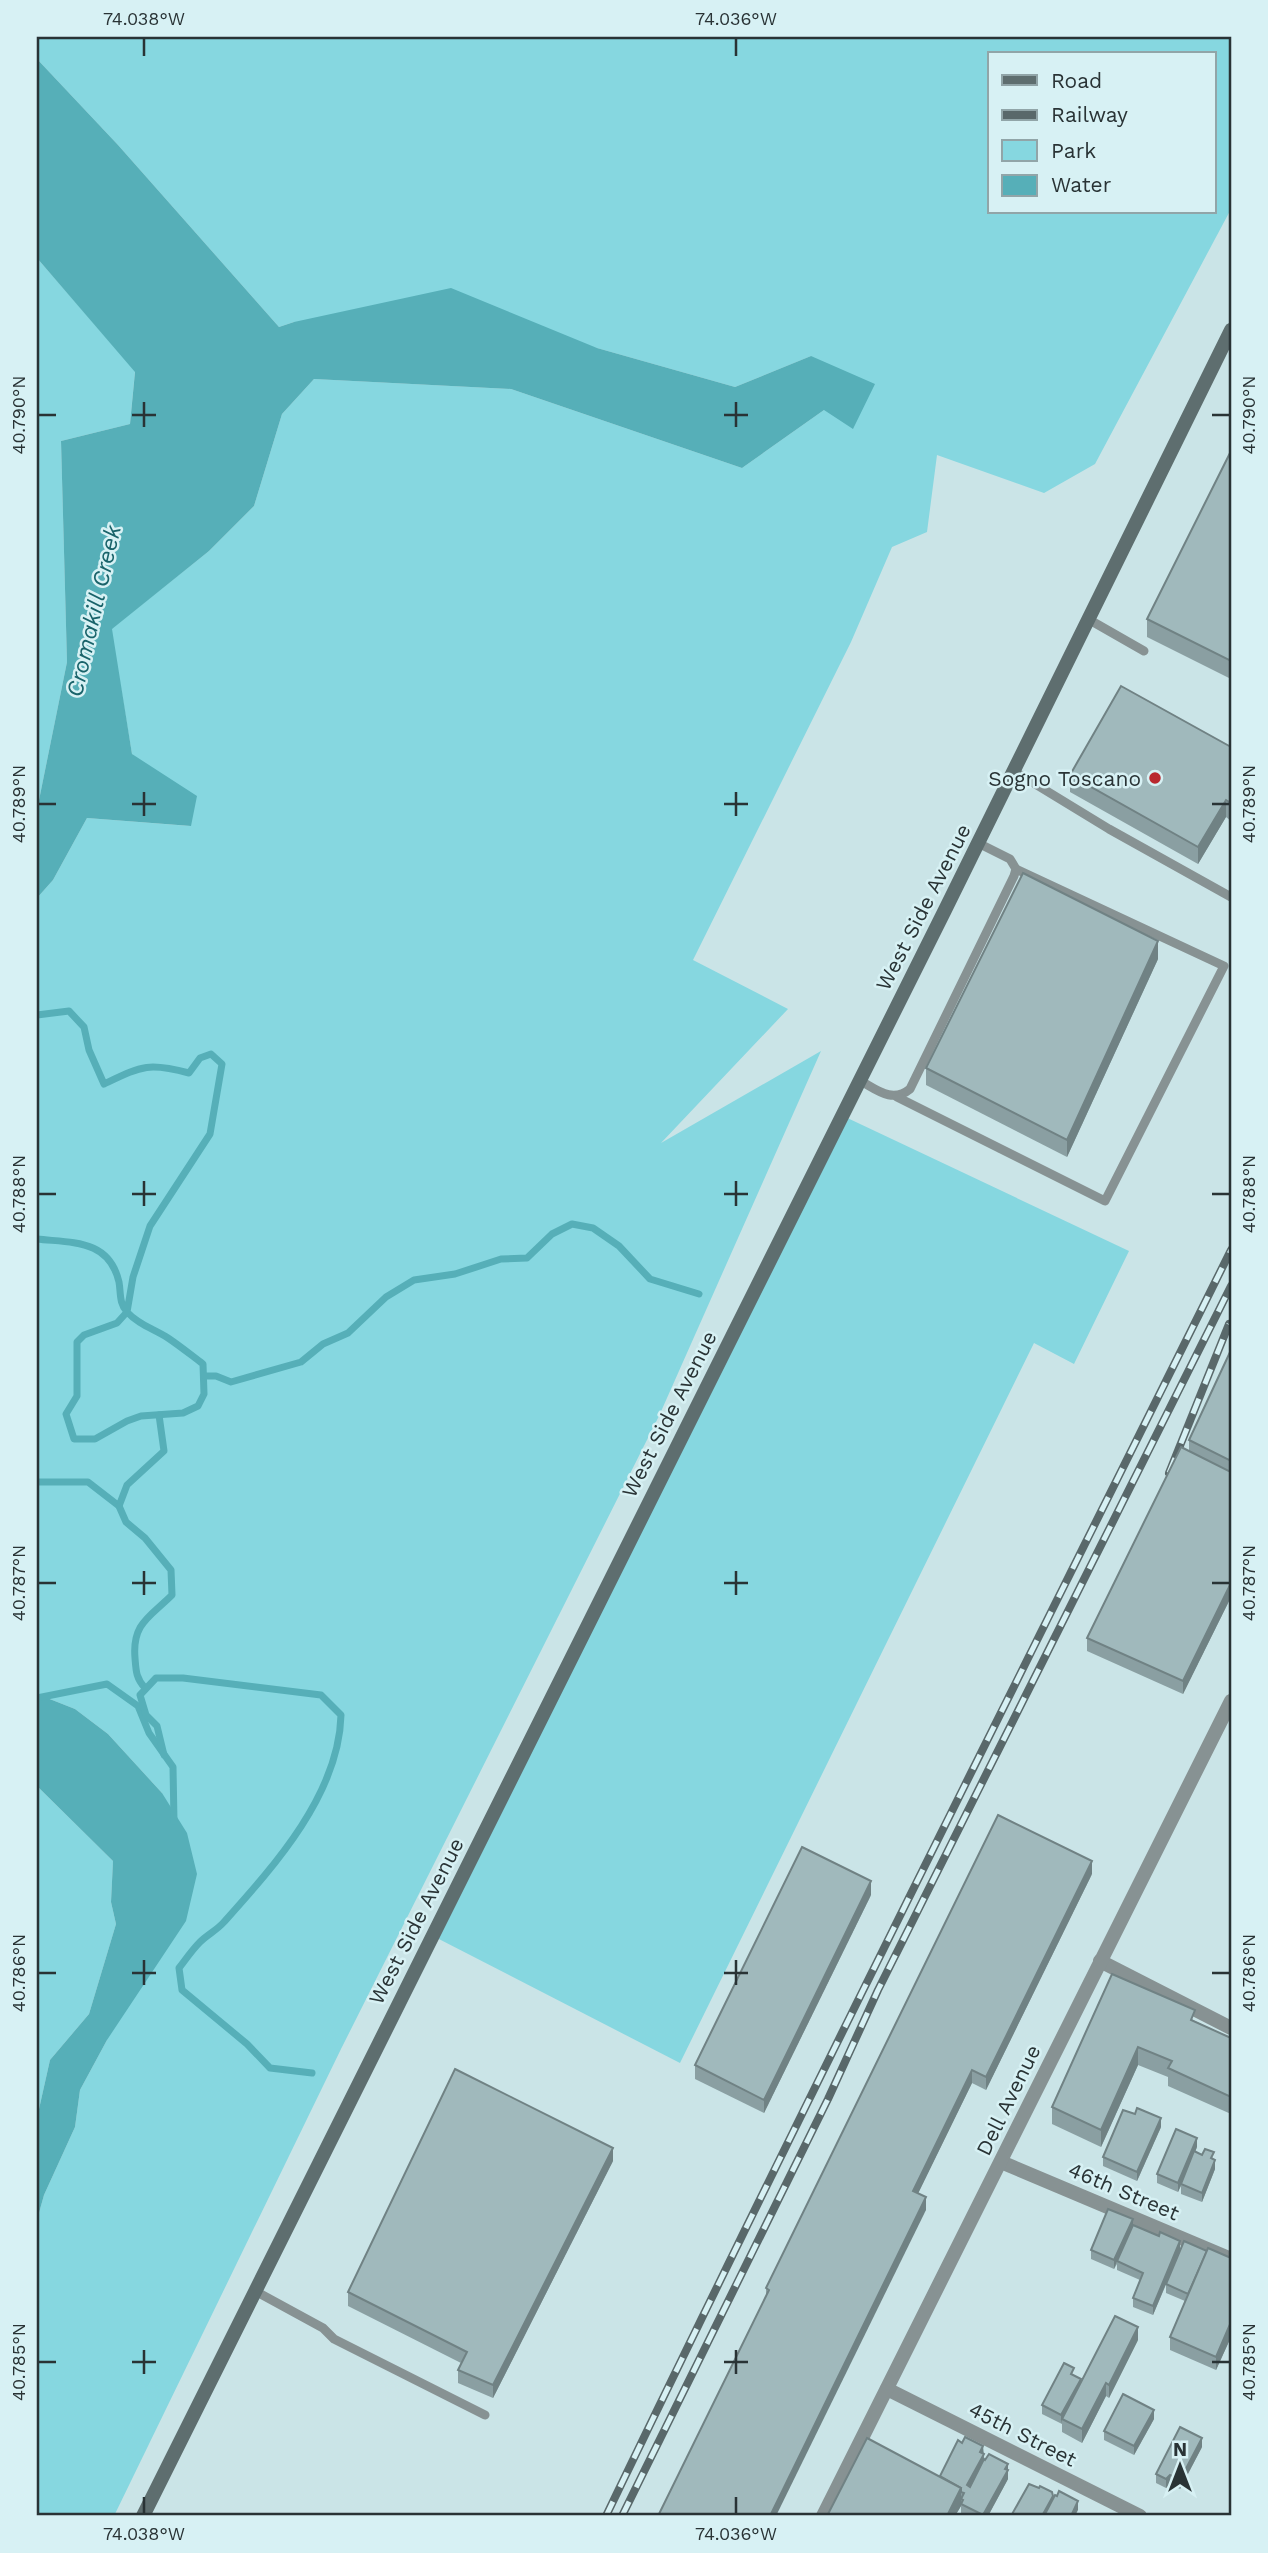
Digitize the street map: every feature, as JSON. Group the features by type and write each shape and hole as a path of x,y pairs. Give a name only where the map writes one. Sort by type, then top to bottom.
{"street":[{"name":"West Side Avenue","path":"144,2516 978,844 1231,330"},
{"name":"Dell Avenue","path":"823,2516 1231,1701"},
{"path":"1100,1961 1231,2028"},
{"name":"46th Street","path":"1001,2162 1231,2259"},
{"name":"45th Street","path":"887,2389 1140,2516"}],"lane":[{"path":"1088,620 1144,652"},
{"path":"1014,771 1109,829 1231,897"},
{"path":"859,1080 1105,1201 1224,966 1016,869 1010,859 978,844"},
{"path":"897,1097 910,1089 1016,869"},
{"path":"255,2291 323,2328 334,2339 485,2415"}],"green space":[{"path":"37,37 1231,37 1231,209 1095,464 1044,493 937,455 927,532 892,547 851,642 693,960 788,1009 661,1143 821,1051 659,1416 341,2049 114,2516 37,2516 37,2220 44,2195 75,2127 80,2090 107,2040 162,1793 108,1734 75,1709 37,1694 37,898 53,880 87,818 190,826 132,754 111,629 209,551 254,506 282,414 314,379 511,389 742,468 824,410 811,356 735,387 597,348 294,322 279,327 118,145 37,59"},
{"path":"37,258 135,371 130,424 61,441 67,662 37,810"},
{"path":"841,1115 1129,1251 1074,1364 1034,1343 680,2063 433,1936"},
{"path":"37,1786 113,1861 111,1902 116,1924 89,2014 50,2060 37,2118"}],"water":[{"name":"Cromakill Creek","path":"37,59 118,145 279,327 451,288 597,348 735,387 811,356 875,384 853,429 824,410 742,468 511,389 314,379 282,414 254,506 209,551 112,629 132,754 197,796 191,826 87,818 53,880 37,898 37,810 67,662 61,441 130,424 135,372 37,258"},
{"path":"37,1694 75,1709 108,1734 162,1793 187,1833 197,1874 186,1921 107,2040 80,2090 75,2127 44,2195 37,2220 37,2118 50,2060 89,2014 116,1924 111,1902 113,1861 37,1786"}],"building":[{"path":"1231,451 1231,661 1147,619"},
{"name":"Sogno Toscano","path":"1121,686 1231,747 1231,803 1226,800 1198,847 1070,775"},
{"path":"1023,873 1158,941 1067,1140 926,1068"},
{"path":"1231,1350 1231,1461 1189,1440"},
{"path":"1181,1447 1231,1472 1231,1583 1183,1681 1087,1638"},
{"path":"998,1815 1092,1861 986,2077 972,2070 913,2191 926,2197 770,2516 658,2516 769,2290 766,2288"},
{"path":"802,1847 871,1881 764,2100 695,2065"},
{"path":"1112,1974 1195,2010 1191,2020 1231,2038 1231,2097 1168,2068 1172,2061 1138,2047 1101,2130 1052,2107"},
{"path":"455,2069 613,2148 493,2385 458,2370 467,2352 348,2292"},
{"path":"1137,2108 1161,2118 1137,2172 1103,2157 1123,2110 1135,2114"},
{"path":"1176,2129 1197,2138 1178,2183 1157,2174"},
{"path":"1205,2149 1214,2152 1211,2158 1215,2160 1202,2193 1181,2184 1194,2151 1202,2155"},
{"path":"1108,2209 1133,2219 1114,2260 1091,2250"},
{"path":"1133,2225 1180,2241 1153,2306 1133,2298 1143,2273 1117,2261"},
{"path":"1184,2241 1207,2251 1188,2294 1166,2284"},
{"path":"1208,2248 1231,2258 1231,2322 1216,2357 1170,2337"},
{"path":"1115,2316 1138,2327 1109,2385 1106,2383 1082,2429 1062,2419"},
{"path":"1064,2363 1074,2368 1071,2374 1081,2379 1061,2415 1042,2405"},
{"path":"1123,2394 1154,2410 1134,2446 1104,2431"},
{"path":"1180,2427 1202,2438 1180,2480 1170,2475 1166,2479 1156,2474"},
{"path":"965,2437 983,2446 980,2452 984,2454 967,2485 970,2487 989,2454 1008,2464 1005,2469 1008,2470 983,2515 961,2504 964,2493 961,2488 940,2476 958,2440 962,2443"},
{"path":"867,2438 961,2488 947,2516 827,2516"},
{"path":"1029,2484 1052,2492 1053,2496 1042,2516 1011,2516"},
{"path":"1059,2491 1078,2501 1071,2516 1044,2516 1055,2495 1057,2496"}],"waterway":[{"path":"37,1015 69,1011 84,1027 89,1050 104,1084 145,1068 164,1068 189,1073 200,1058 211,1054 222,1064 210,1134 150,1226 133,1277 127,1312 117,1323 84,1335 77,1342 77,1396 66,1414 74,1439 95,1439 141,1416 183,1413 198,1406 204,1394 203,1364 163,1335 142,1324 127,1312 124,1309 119,1282 107,1258 98,1251 76,1243 37,1239"},
{"path":"205,1376 216,1376 231,1382 301,1362 323,1344 348,1333 386,1297 414,1280 455,1274 501,1259 527,1258 552,1234 572,1224 593,1228 619,1246 650,1279 699,1294"},
{"path":"37,1482 88,1482 119,1506 127,1485 164,1451 159,1415"},
{"path":"119,1506 126,1522 145,1538 171,1570 172,1595 150,1615 136,1636 136,1671 145,1688"},
{"path":"164,1755 157,1726 146,1715 140,1695 156,1678 183,1678 321,1695 341,1715 329,1773 301,1827 264,1877 221,1925 197,1945 179,1968 182,1990 247,2044 270,2068 312,2073"},
{"path":"37,1698 107,1684 138,1706 149,1733 173,1767 174,1821"}],"railway":[{"path":"606,2516 838,2040 1231,1250"},
{"path":"622,2516 828,2099 878,1990 1231,1286"},
{"path":"1169,1473 1229,1324"}],"place":[{"name":"Sogno Toscano","path":"1155,778"}]}
